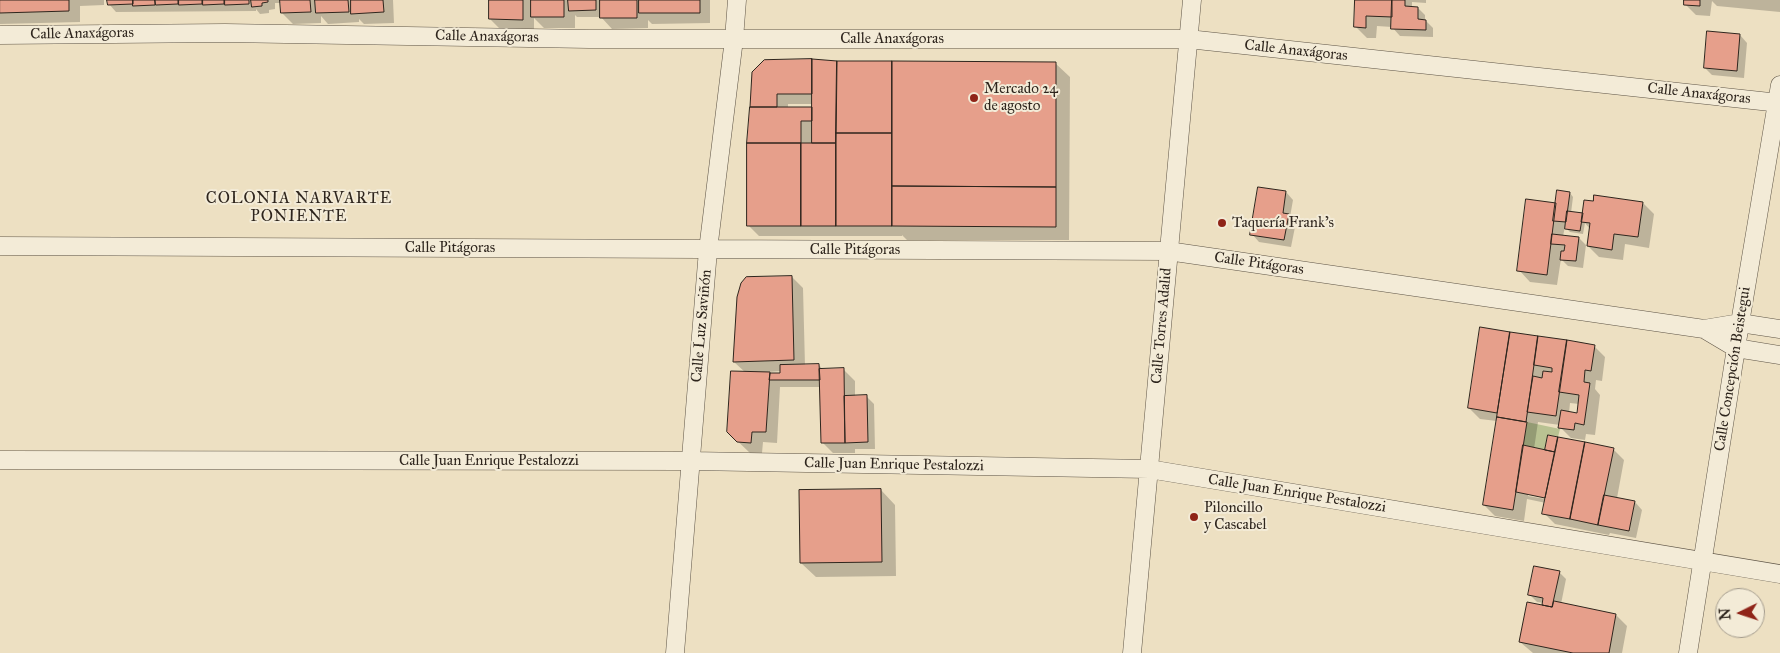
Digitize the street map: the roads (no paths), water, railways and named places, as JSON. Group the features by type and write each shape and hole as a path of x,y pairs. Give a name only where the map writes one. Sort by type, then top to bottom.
{"street":[{"name":"Calle Luz Saviñón","path":"675,653 708,250 734,39 737,0"},
{"name":"Calle Torres Adalid","path":"1132,653 1192,0"},
{"name":"Calle Anaxágoras","path":"0,35 225,33 589,39 1188,39 1779,103"},
{"name":"Calle Concepción Beistegui","path":"1688,653 1740,322 1779,103 1780,85"},
{"name":"Calle Pitágoras","path":"0,246 1168,251 1704,329 1740,322 1780,329"},
{"name":"Calle Pitágoras","path":"1704,329 1736,348 1780,355"},
{"name":"Calle Juan Enrique Pestalozzi","path":"0,460 691,462 1149,469 1780,574"}],"place":[{"name":"Mercado 24 de agosto","path":"974,98"},
{"name":"Taquería Frank's","path":"1222,223"},
{"name":"Piloncillo y Cascabel","path":"1194,517"}],"district":[{"name":"COLONIA NARVARTE PONIENTE","path":"299,208"}]}
